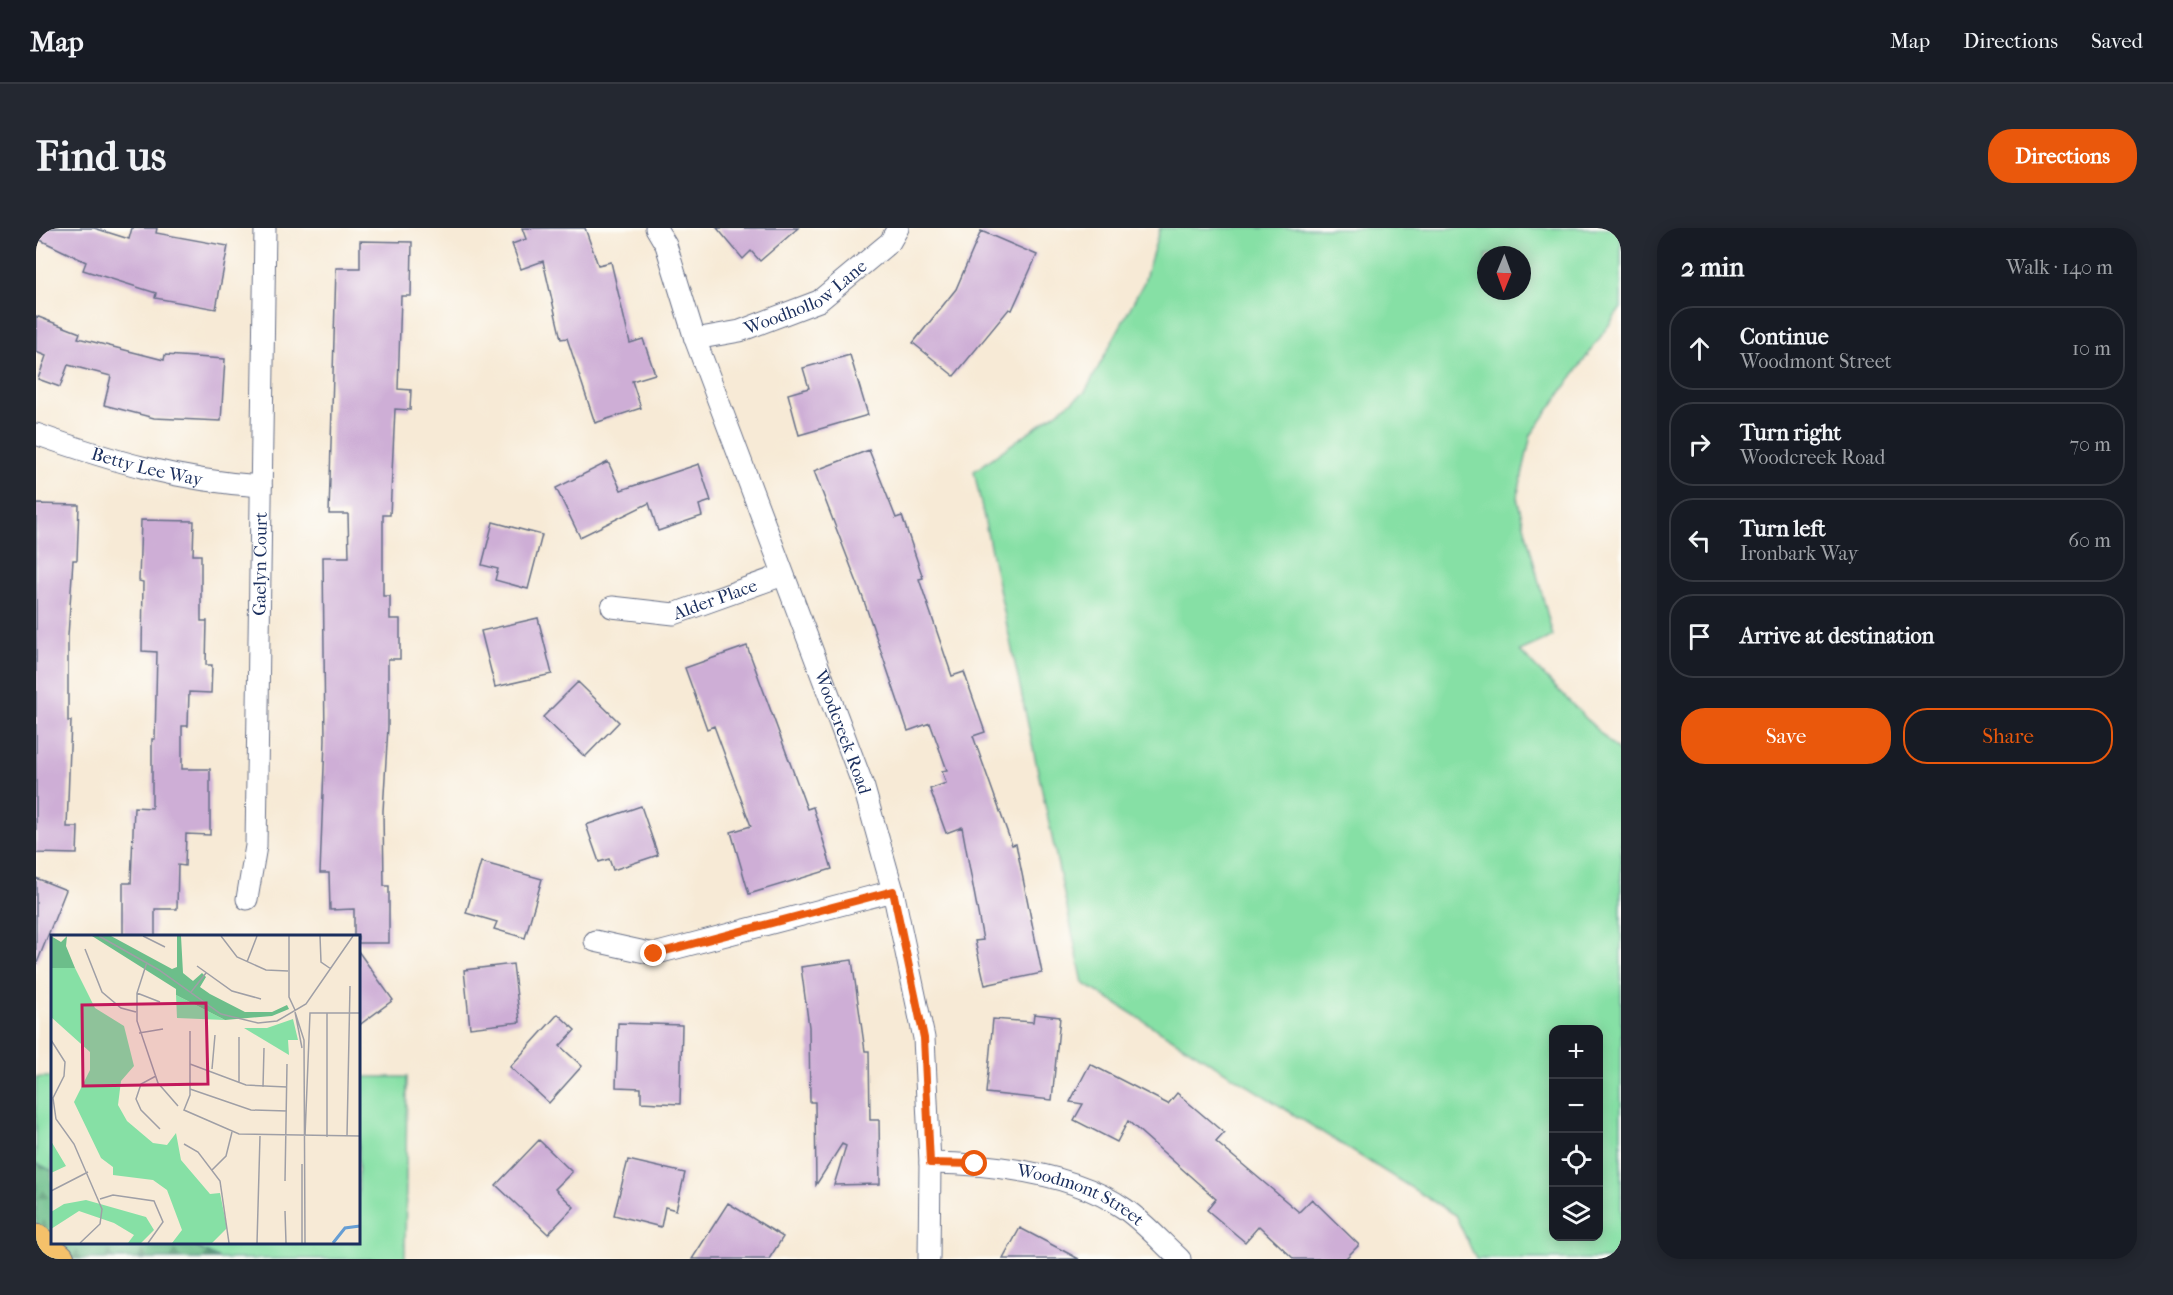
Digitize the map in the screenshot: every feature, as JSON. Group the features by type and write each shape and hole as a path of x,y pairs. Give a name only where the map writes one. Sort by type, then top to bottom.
{"main road":[{"path":"36,1241 58,1259"}],"street":[{"name":"Gaelyn Court","path":"247,899 256,846 265,228"},
{"name":"Woodcreek Road","path":"656,228 666,245 695,339 864,788 893,891 924,1038 930,1163 929,1259"},
{"name":"Woodhollow Lane","path":"695,339 740,331 819,301 890,242 898,228"},
{"name":"Betty Lee Way","path":"36,434 112,462 219,483 261,486"},
{"name":"Alder Place","path":"612,607 674,614 783,575"},
{"path":"595,941 654,954 893,891"},
{"name":"Woodmont Street","path":"930,1163 975,1164 1078,1184 1125,1209 1179,1259"}],"green space":[{"path":"1160,228 1621,228 1621,308 1531,435 1517,498 1553,636 1520,651 1621,754 1621,1259 1476,1259 1455,1215 1083,983 974,471 1085,392 1144,282"},
{"path":"36,1077 51,1077 51,1170 36,1163"},
{"path":"360,1077 407,1077 405,1259 219,1259 190,1244 360,1244"},
{"path":"36,1163 51,1170 51,1244 190,1244 219,1259 36,1259"}],"building":[{"path":"36,228 94,228 129,239 132,228 157,228 156,233 228,246 216,309 155,298 156,293 83,270 86,262 36,238"},
{"path":"522,228 585,228 598,265 611,262 630,343 643,339 655,374 632,381 641,408 595,423 567,338 561,339 543,261 521,269 512,244 526,239"},
{"path":"717,228 798,228 760,261 751,251 743,259"},
{"path":"981,231 1037,255 1012,310 1009,309 954,376 913,343 956,289"},
{"path":"360,241 412,242 411,296 401,296 398,389 411,390 410,410 395,409 390,515 383,515 383,596 390,596 390,619 400,619 400,659 388,659 388,727 383,811 384,886 389,886 389,943 360,943 360,935 354,935 354,909 330,910 329,873 320,873 325,740 323,557 349,557 348,514 329,514 336,268 360,268"},
{"path":"36,316 80,333 78,338 164,360 165,355 225,359 221,421 154,418 104,405 111,376 68,365 60,387 38,379 46,356 36,352"},
{"path":"850,355 868,415 799,435 788,394 809,388 803,368"},
{"path":"869,450 896,518 902,516 923,578 919,579 952,676 964,672 985,732 973,736 1012,845 1016,844 1042,973 985,985 975,941 983,940 962,827 946,833 930,789 946,783 942,771 947,770 930,723 908,731 863,598 814,471"},
{"path":"608,462 621,490 699,464 711,501 699,505 702,516 658,531 649,503 580,537 556,488"},
{"path":"36,504 79,505 77,560 73,560 68,636 68,721 71,721 67,827 78,827 77,854 36,853"},
{"path":"141,520 194,521 193,555 201,555 201,621 207,621 206,665 212,665 211,693 189,692 188,726 182,726 182,769 210,769 210,835 186,834 185,866 178,865 177,909 155,909 155,935 123,935 123,883 131,883 134,807 152,808 152,739 155,739 157,652 142,651 143,582 139,581"},
{"path":"493,522 542,535 528,589 495,580 498,569 482,565"},
{"path":"538,618 552,674 495,687 481,631"},
{"path":"747,646 807,809 813,807 832,869 749,894 731,832 751,826 714,726 707,729 685,668"},
{"path":"578,682 619,722 585,757 543,717"},
{"path":"641,806 658,855 613,870 609,859 599,862 586,825"},
{"path":"481,862 542,879 525,938 494,929 497,922 466,913"},
{"path":"36,878 66,890 37,963 36,962"},
{"path":"360,954 393,1000 360,1025"},
{"path":"852,960 865,1051 869,1051 870,1120 879,1120 880,1184 834,1185 846,1146 842,1144 816,1185 815,1102 810,1102 809,1027 801,967"},
{"path":"513,964 520,1022 470,1028 464,970"},
{"path":"558,1014 575,1030 560,1046 582,1066 549,1103 510,1067"},
{"path":"1034,1014 1060,1017 1052,1100 986,1093 993,1019 1033,1022"},
{"path":"618,1023 682,1025 680,1104 641,1102 641,1088 616,1087"},
{"path":"1090,1064 1168,1104 1177,1093 1224,1133 1216,1142 1299,1212 1312,1199 1359,1245 1345,1259 1294,1259 1259,1226 1245,1242 1207,1210 1216,1199 1128,1121 1117,1142 1074,1120 1083,1104 1070,1102"},
{"path":"539,1140 572,1172 555,1189 574,1207 548,1234 496,1185"},
{"path":"628,1160 685,1173 676,1210 665,1207 661,1227 614,1215"},
{"path":"728,1203 783,1237 769,1259 692,1259"},
{"path":"1020,1228 1079,1259 1003,1259"}],"route":[{"path":"654,954 893,891 924,1038 930,1163 975,1164"}]}
